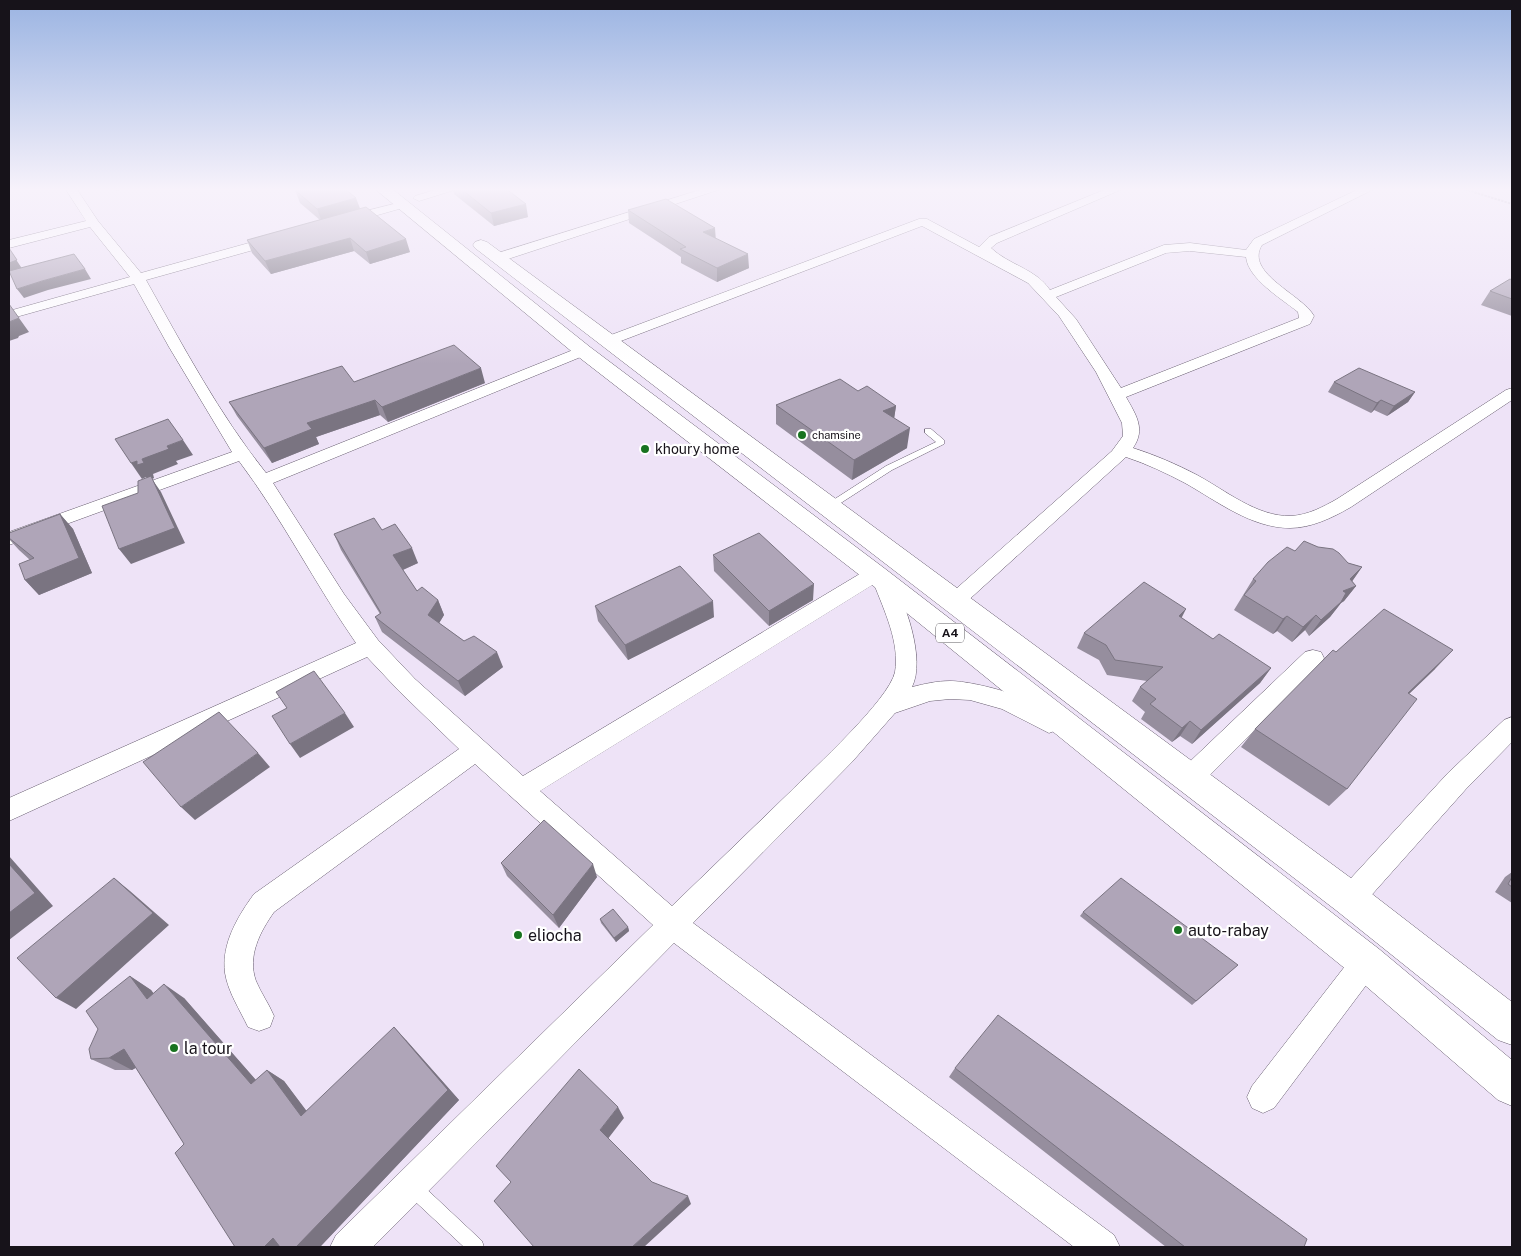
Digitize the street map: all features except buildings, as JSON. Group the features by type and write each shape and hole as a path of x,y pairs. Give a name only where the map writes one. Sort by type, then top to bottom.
{"highway":[{"name":"A4","path":"468,247 595,346 879,577 1366,962 1512,1086"},
{"name":"A4","path":"480,247 497,258 595,346 830,506 1350,899 1512,1026"}],"street":[{"path":"112,247 138,278 176,347 242,454 263,481 337,599 370,646 407,685 476,750 673,925 1102,1247"},
{"path":"9,315 251,247"},
{"path":"497,258 533,247"},
{"path":"263,481 595,346 858,247"},
{"path":"955,601 1122,450 1132,434 1131,424 1117,395 1065,313 1046,296 1041,286 1033,280 969,247"},
{"path":"986,247 985,249 998,262"},
{"path":"1117,395 1305,321 1307,316 1304,310 1260,275 1254,268 1250,254 1252,247"},
{"path":"1046,296 1164,249 1190,248 1250,254"},
{"path":"1122,450 1143,456 1179,472 1255,513 1288,522 1304,520 1320,516 1344,504 1512,394"},
{"path":"9,539 242,454"},
{"path":"348,1247 822,776 887,706 900,688 906,675 906,662 901,634 879,577 521,790"},
{"path":"9,810 370,646"},
{"path":"1190,778 1313,658"},
{"path":"887,706 902,698 937,690 958,690 984,694 1000,698 1028,711 1111,760"},
{"path":"1350,899 1457,780 1512,727"},
{"path":"259,1016 242,983 238,960 242,941 251,919 264,902 476,750"},
{"path":"1263,1097 1366,962"}],"lane":[{"path":"830,506 889,468 941,442 928,431"},
{"path":"411,1185 476,1247"}],"place":[{"name":"chamsine","path":"802,435"},
{"name":"khoury home","path":"645,449"},
{"name":"auto-rabay","path":"1178,930"},
{"name":"eliocha","path":"518,935"},
{"name":"la tour","path":"174,1048"}]}
